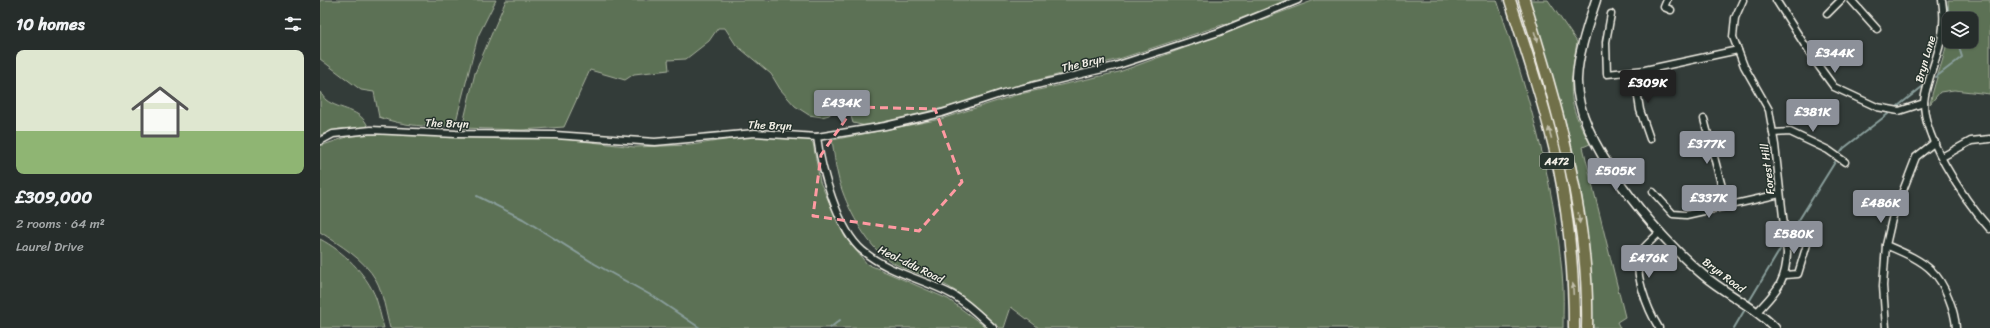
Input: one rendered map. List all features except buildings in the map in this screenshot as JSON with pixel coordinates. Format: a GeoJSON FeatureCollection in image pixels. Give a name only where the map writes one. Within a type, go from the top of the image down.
{"type":"FeatureCollection","features":[{"type":"Feature","properties":{"kind":"main road","name":"A472"},"geometry":{"type":"LineString","coordinates":[[1510,0],[1534,76],[1559,171],[1570,249],[1574,328]]}},
{"type":"Feature","properties":{"kind":"main road","name":"A472"},"geometry":{"type":"LineString","coordinates":[[1524,0],[1549,81],[1571,165],[1584,252],[1587,328]]}},
{"type":"Feature","properties":{"kind":"street","name":"The Bryn"},"geometry":{"type":"LineString","coordinates":[[320,141],[333,134],[371,130],[456,134],[555,135],[655,142],[755,133],[817,137],[885,126],[942,113],[1003,93],[1115,66],[1219,32],[1282,8],[1298,0]]}},
{"type":"Feature","properties":{"kind":"street","name":"Bryn Road"},"geometry":{"type":"LineString","coordinates":[[1596,0],[1578,69],[1578,94],[1582,112],[1592,137],[1602,156],[1660,232],[1703,274],[1722,289],[1757,312],[1775,328]]}},
{"type":"Feature","properties":{"kind":"street"},"geometry":{"type":"LineString","coordinates":[[1667,0],[1664,7],[1671,10]]}},
{"type":"Feature","properties":{"kind":"street","name":"Forest Hill"},"geometry":{"type":"LineString","coordinates":[[1743,0],[1735,18],[1733,36],[1744,66],[1769,110],[1787,254],[1786,271],[1779,287],[1757,312]]}},
{"type":"Feature","properties":{"kind":"street"},"geometry":{"type":"LineString","coordinates":[[1776,0],[1815,61],[1834,87],[1877,106],[1899,111],[1924,104]]}},
{"type":"Feature","properties":{"kind":"street"},"geometry":{"type":"LineString","coordinates":[[1827,14],[1841,0]]}},
{"type":"Feature","properties":{"kind":"street"},"geometry":{"type":"LineString","coordinates":[[1852,0],[1876,29]]}},
{"type":"Feature","properties":{"kind":"street","name":"Bryn Lane"},"geometry":{"type":"LineString","coordinates":[[1942,0],[1943,17],[1941,44],[1927,88],[1924,104],[1927,123],[1942,157],[1965,198],[1990,229]]}},
{"type":"Feature","properties":{"kind":"street"},"geometry":{"type":"LineString","coordinates":[[1611,14],[1606,42],[1607,74],[1634,72],[1738,50]]}},
{"type":"Feature","properties":{"kind":"street"},"geometry":{"type":"LineString","coordinates":[[1634,72],[1640,110],[1650,139]]}},
{"type":"Feature","properties":{"kind":"street"},"geometry":{"type":"LineString","coordinates":[[1704,119],[1727,206]]}},
{"type":"Feature","properties":{"kind":"street"},"geometry":{"type":"LineString","coordinates":[[1772,134],[1790,132],[1828,150],[1845,162]]}},
{"type":"Feature","properties":{"kind":"street","name":"Heol-ddu Road"},"geometry":{"type":"LineString","coordinates":[[817,137],[827,185],[852,240],[863,251],[882,263],[911,278],[954,296],[993,328]]}},
{"type":"Feature","properties":{"kind":"street"},"geometry":{"type":"LineString","coordinates":[[1942,157],[1971,141],[1990,139]]}},
{"type":"Feature","properties":{"kind":"street"},"geometry":{"type":"LineString","coordinates":[[1886,328],[1883,286],[1886,245],[1892,220],[1916,157],[1920,152],[1935,142]]}},
{"type":"Feature","properties":{"kind":"street"},"geometry":{"type":"LineString","coordinates":[[1653,192],[1674,214],[1686,215],[1780,194]]}},
{"type":"Feature","properties":{"kind":"street"},"geometry":{"type":"LineString","coordinates":[[1659,328],[1644,296],[1639,270],[1639,258],[1642,250],[1660,232]]}},
{"type":"Feature","properties":{"kind":"street"},"geometry":{"type":"LineString","coordinates":[[1784,275],[1798,274],[1808,241]]}},
{"type":"Feature","properties":{"kind":"street"},"geometry":{"type":"LineString","coordinates":[[1886,245],[1907,254],[1933,272],[1949,298],[1956,328]]}},
{"type":"Feature","properties":{"kind":"highlighted area"},"geometry":{"type":"Polygon","coordinates":[[[854,107],[935,109],[962,182],[919,231],[813,216],[821,155],[854,107]]]}},
{"type":"Feature","properties":{"kind":"green space"},"geometry":{"type":"Polygon","coordinates":[[[320,0],[496,0],[478,36],[455,125],[417,126],[379,117],[374,92],[361,90],[320,59],[320,0]]]}},
{"type":"Feature","properties":{"kind":"green space"},"geometry":{"type":"Polygon","coordinates":[[[506,0],[1287,0],[1234,21],[1119,59],[1026,83],[956,105],[866,126],[853,123],[847,108],[837,108],[829,115],[822,117],[809,115],[795,106],[780,89],[771,74],[736,45],[725,28],[718,28],[709,41],[686,59],[668,60],[669,70],[634,74],[625,80],[590,70],[564,127],[522,130],[462,128],[475,73],[506,0]]]}},
{"type":"Feature","properties":{"kind":"green space"},"geometry":{"type":"Polygon","coordinates":[[[1315,0],[1497,0],[1529,101],[1546,169],[1553,204],[1562,273],[1563,328],[1039,328],[1011,307],[1004,328],[1000,328],[956,291],[939,282],[895,264],[882,255],[861,229],[844,196],[837,172],[832,140],[941,119],[1016,95],[1119,72],[1315,0]]]}},
{"type":"Feature","properties":{"kind":"green space"},"geometry":{"type":"Polygon","coordinates":[[[1529,0],[1548,0],[1577,42],[1571,88],[1573,106],[1590,144],[1583,147],[1625,317],[1617,322],[1620,328],[1592,328],[1586,229],[1581,190],[1561,105],[1529,0]]]}},
{"type":"Feature","properties":{"kind":"green space"},"geometry":{"type":"Polygon","coordinates":[[[1948,0],[1990,0],[1990,94],[1954,90],[1940,92],[1930,104],[1946,48],[1978,48],[1978,12],[1949,12],[1948,0]]]}},
{"type":"Feature","properties":{"kind":"green space"},"geometry":{"type":"Polygon","coordinates":[[[320,92],[326,100],[331,103],[356,113],[365,121],[368,127],[339,129],[320,135],[320,92]]]}},
{"type":"Feature","properties":{"kind":"green space"},"geometry":{"type":"Polygon","coordinates":[[[396,134],[509,139],[555,138],[635,147],[691,145],[752,136],[809,139],[813,143],[820,182],[845,237],[867,264],[948,299],[987,328],[390,328],[381,291],[371,272],[351,253],[320,232],[320,146],[353,135],[396,134]]]}},
{"type":"Feature","properties":{"kind":"green space"},"geometry":{"type":"Polygon","coordinates":[[[320,239],[345,256],[366,280],[376,298],[384,328],[320,328],[320,239]]]}},
{"type":"Feature","properties":{"kind":"waterway"},"geometry":{"type":"LineString","coordinates":[[1945,0],[1949,12]]}},
{"type":"Feature","properties":{"kind":"waterway"},"geometry":{"type":"LineString","coordinates":[[1936,77],[1962,57],[1959,48]]}},
{"type":"Feature","properties":{"kind":"waterway"},"geometry":{"type":"LineString","coordinates":[[1898,106],[1922,87]]}},
{"type":"Feature","properties":{"kind":"waterway"},"geometry":{"type":"LineString","coordinates":[[1841,152],[1844,148],[1888,114]]}},
{"type":"Feature","properties":{"kind":"waterway"},"geometry":{"type":"LineString","coordinates":[[1787,239],[1835,162]]}},
{"type":"Feature","properties":{"kind":"waterway"},"geometry":{"type":"LineString","coordinates":[[477,196],[523,219],[595,264],[654,297],[700,328]]}},
{"type":"Feature","properties":{"kind":"waterway"},"geometry":{"type":"LineString","coordinates":[[1750,300],[1781,248]]}},
{"type":"Feature","properties":{"kind":"waterway"},"geometry":{"type":"LineString","coordinates":[[1734,328],[1744,311]]}},
{"type":"Feature","properties":{"kind":"waterway"},"geometry":{"type":"LineString","coordinates":[[830,328],[840,320]]}}]}
